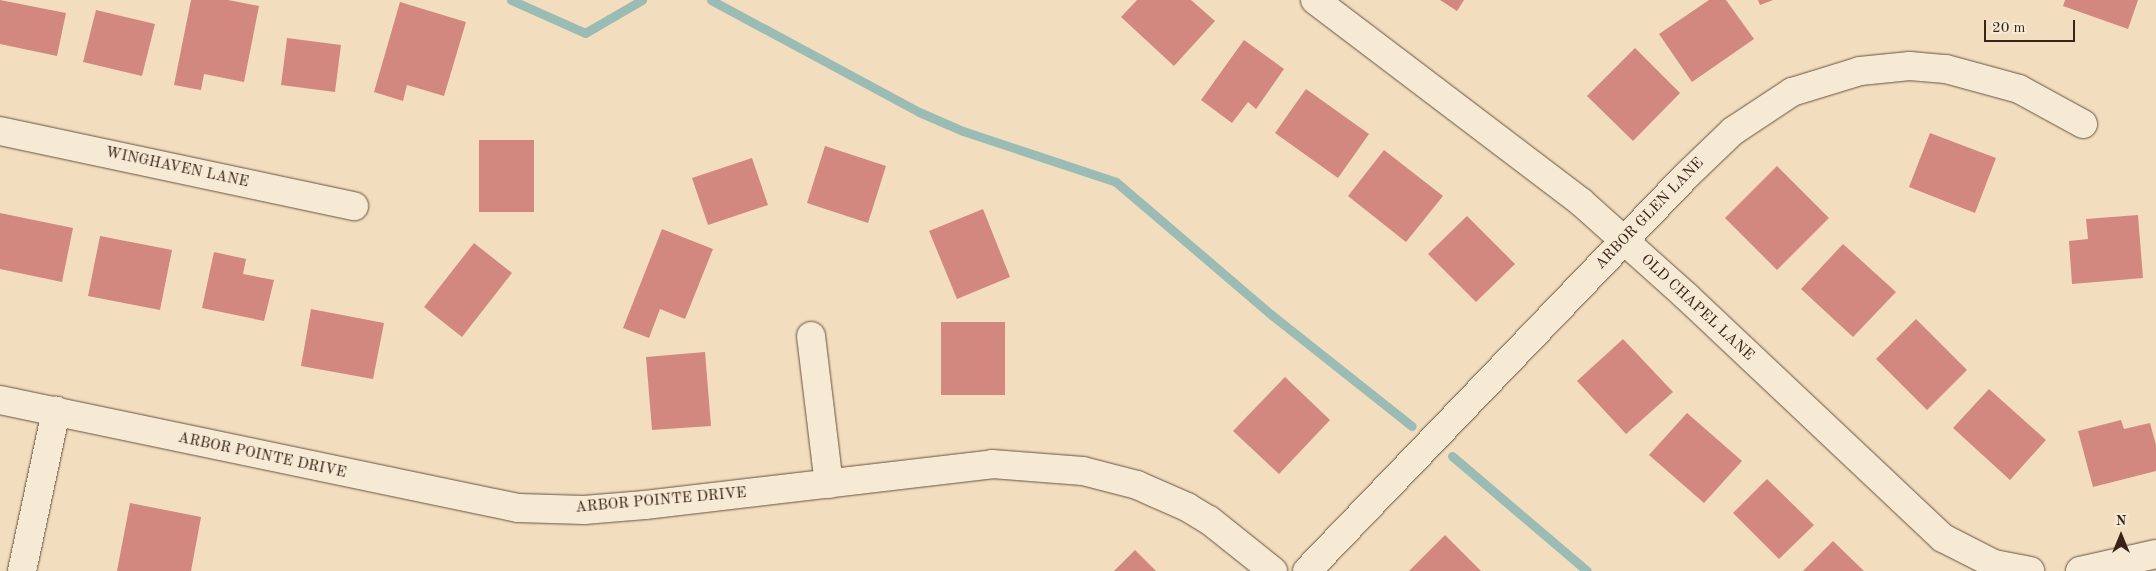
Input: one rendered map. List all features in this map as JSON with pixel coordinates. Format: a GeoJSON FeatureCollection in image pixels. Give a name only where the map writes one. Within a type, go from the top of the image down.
{"type":"FeatureCollection","features":[{"type":"Feature","properties":{"kind":"street","name":"OLD CHAPEL LANE"},"geometry":{"type":"LineString","coordinates":[[1315,0],[1581,202],[1943,538],[1994,564],[2030,571]]}},
{"type":"Feature","properties":{"kind":"street","name":"ARBOR GLEN LANE"},"geometry":{"type":"LineString","coordinates":[[1307,571],[1686,176],[1752,116],[1800,89],[1860,71],[1910,66],[1971,74],[2019,89],[2083,124]]}},
{"type":"Feature","properties":{"kind":"street","name":"WINGHAVEN LANE"},"geometry":{"type":"LineString","coordinates":[[0,131],[354,206]]}},
{"type":"Feature","properties":{"kind":"street"},"geometry":{"type":"LineString","coordinates":[[811,336],[829,484]]}},
{"type":"Feature","properties":{"kind":"street","name":"ARBOR POINTE DRIVE"},"geometry":{"type":"LineString","coordinates":[[0,400],[518,508],[584,510],[829,484],[992,464],[1083,471],[1137,485],[1187,507],[1209,520],[1273,571]]}},
{"type":"Feature","properties":{"kind":"street"},"geometry":{"type":"LineString","coordinates":[[22,571],[56,412]]}},
{"type":"Feature","properties":{"kind":"street"},"geometry":{"type":"LineString","coordinates":[[2080,571],[2155,557]]}},
{"type":"Feature","properties":{"kind":"building"},"geometry":{"type":"Polygon","coordinates":[[[0,0],[66,13],[57,56],[0,44],[0,0]]]}},
{"type":"Feature","properties":{"kind":"building"},"geometry":{"type":"Polygon","coordinates":[[[191,0],[228,0],[259,6],[244,82],[204,74],[201,90],[174,85],[191,0]]]}},
{"type":"Feature","properties":{"kind":"building"},"geometry":{"type":"Polygon","coordinates":[[[1137,0],[1191,0],[1215,21],[1174,66],[1121,17],[1137,0]]]}},
{"type":"Feature","properties":{"kind":"building"},"geometry":{"type":"Polygon","coordinates":[[[1440,0],[1464,0],[1457,11],[1440,0]]]}},
{"type":"Feature","properties":{"kind":"building"},"geometry":{"type":"Polygon","coordinates":[[[1709,0],[1726,0],[1754,39],[1692,82],[1659,34],[1709,0]]]}},
{"type":"Feature","properties":{"kind":"building"},"geometry":{"type":"Polygon","coordinates":[[[1758,0],[1773,0],[1760,5],[1758,0]]]}},
{"type":"Feature","properties":{"kind":"building"},"geometry":{"type":"Polygon","coordinates":[[[2065,0],[2138,0],[2128,29],[2063,6],[2065,0]]]}},
{"type":"Feature","properties":{"kind":"building"},"geometry":{"type":"Polygon","coordinates":[[[400,2],[466,22],[444,96],[407,85],[403,101],[374,92],[400,2]]]}},
{"type":"Feature","properties":{"kind":"building"},"geometry":{"type":"Polygon","coordinates":[[[96,10],[155,24],[142,76],[83,62],[96,10]]]}},
{"type":"Feature","properties":{"kind":"building"},"geometry":{"type":"Polygon","coordinates":[[[287,38],[341,45],[335,92],[281,85],[287,38]]]}},
{"type":"Feature","properties":{"kind":"building"},"geometry":{"type":"Polygon","coordinates":[[[1244,40],[1284,69],[1256,109],[1248,102],[1232,123],[1201,100],[1244,40]]]}},
{"type":"Feature","properties":{"kind":"building"},"geometry":{"type":"Polygon","coordinates":[[[1635,48],[1680,93],[1633,141],[1587,96],[1635,48]]]}},
{"type":"Feature","properties":{"kind":"building"},"geometry":{"type":"Polygon","coordinates":[[[1306,89],[1369,134],[1338,178],[1275,133],[1306,89]]]}},
{"type":"Feature","properties":{"kind":"building"},"geometry":{"type":"Polygon","coordinates":[[[1930,133],[1996,158],[1975,213],[1909,187],[1930,133]]]}},
{"type":"Feature","properties":{"kind":"building"},"geometry":{"type":"Polygon","coordinates":[[[479,140],[534,140],[534,212],[479,212],[479,140]]]}},
{"type":"Feature","properties":{"kind":"building"},"geometry":{"type":"Polygon","coordinates":[[[825,146],[886,166],[868,223],[807,203],[825,146]]]}},
{"type":"Feature","properties":{"kind":"building"},"geometry":{"type":"Polygon","coordinates":[[[1384,150],[1443,196],[1406,242],[1348,196],[1384,150]]]}},
{"type":"Feature","properties":{"kind":"building"},"geometry":{"type":"Polygon","coordinates":[[[752,158],[768,205],[708,225],[692,178],[752,158]]]}},
{"type":"Feature","properties":{"kind":"building"},"geometry":{"type":"Polygon","coordinates":[[[1777,166],[1829,218],[1777,270],[1725,218],[1777,166]]]}},
{"type":"Feature","properties":{"kind":"building"},"geometry":{"type":"Polygon","coordinates":[[[983,209],[1010,277],[957,299],[929,231],[983,209]]]}},
{"type":"Feature","properties":{"kind":"building"},"geometry":{"type":"Polygon","coordinates":[[[0,213],[73,228],[62,282],[0,269],[0,213]]]}},
{"type":"Feature","properties":{"kind":"building"},"geometry":{"type":"Polygon","coordinates":[[[2138,215],[2143,278],[2072,284],[2069,241],[2088,239],[2086,219],[2138,215]]]}},
{"type":"Feature","properties":{"kind":"building"},"geometry":{"type":"Polygon","coordinates":[[[1467,216],[1515,264],[1476,302],[1428,254],[1467,216]]]}},
{"type":"Feature","properties":{"kind":"building"},"geometry":{"type":"Polygon","coordinates":[[[662,229],[713,249],[685,319],[660,309],[649,338],[623,328],[662,229]]]}},
{"type":"Feature","properties":{"kind":"building"},"geometry":{"type":"Polygon","coordinates":[[[100,236],[172,250],[160,310],[88,296],[100,236]]]}},
{"type":"Feature","properties":{"kind":"building"},"geometry":{"type":"Polygon","coordinates":[[[474,243],[512,273],[462,337],[424,307],[474,243]]]}},
{"type":"Feature","properties":{"kind":"building"},"geometry":{"type":"Polygon","coordinates":[[[1843,244],[1896,292],[1853,337],[1801,289],[1843,244]]]}},
{"type":"Feature","properties":{"kind":"building"},"geometry":{"type":"Polygon","coordinates":[[[214,252],[246,259],[243,274],[274,280],[264,321],[202,308],[214,252]]]}},
{"type":"Feature","properties":{"kind":"building"},"geometry":{"type":"Polygon","coordinates":[[[311,309],[384,323],[373,379],[301,366],[311,309]]]}},
{"type":"Feature","properties":{"kind":"building"},"geometry":{"type":"Polygon","coordinates":[[[1916,319],[1967,370],[1927,410],[1876,359],[1916,319]]]}},
{"type":"Feature","properties":{"kind":"building"},"geometry":{"type":"Polygon","coordinates":[[[941,322],[1005,322],[1005,395],[941,395],[941,322]]]}},
{"type":"Feature","properties":{"kind":"building"},"geometry":{"type":"Polygon","coordinates":[[[1623,339],[1673,392],[1626,434],[1577,381],[1623,339]]]}},
{"type":"Feature","properties":{"kind":"building"},"geometry":{"type":"Polygon","coordinates":[[[705,352],[711,426],[652,430],[646,357],[705,352]]]}},
{"type":"Feature","properties":{"kind":"building"},"geometry":{"type":"Polygon","coordinates":[[[1285,377],[1330,420],[1279,474],[1233,431],[1285,377]]]}},
{"type":"Feature","properties":{"kind":"building"},"geometry":{"type":"Polygon","coordinates":[[[1989,389],[2046,440],[2010,480],[1953,428],[1989,389]]]}},
{"type":"Feature","properties":{"kind":"building"},"geometry":{"type":"Polygon","coordinates":[[[1687,413],[1742,461],[1704,503],[1649,455],[1687,413]]]}},
{"type":"Feature","properties":{"kind":"building"},"geometry":{"type":"Polygon","coordinates":[[[2121,420],[2124,429],[2150,423],[2156,445],[2156,471],[2093,487],[2078,431],[2121,420]]]}},
{"type":"Feature","properties":{"kind":"building"},"geometry":{"type":"Polygon","coordinates":[[[1767,479],[1814,525],[1779,559],[1733,513],[1767,479]]]}},
{"type":"Feature","properties":{"kind":"building"},"geometry":{"type":"Polygon","coordinates":[[[130,503],[201,517],[191,571],[117,571],[130,503]]]}},
{"type":"Feature","properties":{"kind":"building"},"geometry":{"type":"Polygon","coordinates":[[[1445,535],[1481,571],[1409,571],[1445,535]]]}},
{"type":"Feature","properties":{"kind":"building"},"geometry":{"type":"Polygon","coordinates":[[[1833,541],[1864,571],[1803,571],[1833,541]]]}},
{"type":"Feature","properties":{"kind":"building"},"geometry":{"type":"Polygon","coordinates":[[[1135,550],[1156,571],[1114,571],[1135,550]]]}},
{"type":"Feature","properties":{"kind":"waterway"},"geometry":{"type":"LineString","coordinates":[[511,0],[585,33],[642,0]]}},
{"type":"Feature","properties":{"kind":"waterway"},"geometry":{"type":"LineString","coordinates":[[711,0],[919,112],[963,131],[1116,182],[1273,316],[1412,426]]}},
{"type":"Feature","properties":{"kind":"waterway"},"geometry":{"type":"LineString","coordinates":[[1452,456],[1587,571]]}}]}
